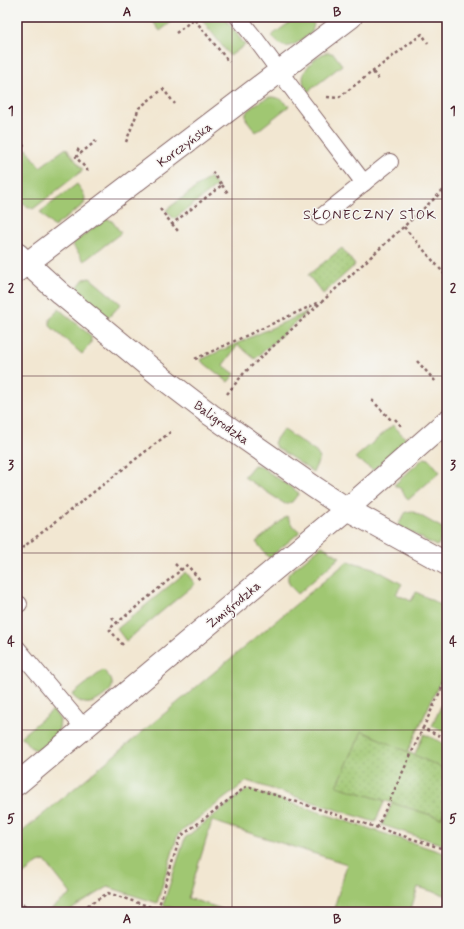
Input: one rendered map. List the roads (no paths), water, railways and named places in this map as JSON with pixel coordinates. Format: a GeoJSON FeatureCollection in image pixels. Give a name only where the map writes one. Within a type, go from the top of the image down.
{"type":"FeatureCollection","features":[{"type":"Feature","properties":{"kind":"street","name":"Korczyńska"},"geometry":{"type":"LineString","coordinates":[[20,263],[280,72],[352,17]]}},
{"type":"Feature","properties":{"kind":"street","name":"Baligrodzka"},"geometry":{"type":"LineString","coordinates":[[20,263],[60,293],[152,369],[211,415],[347,509],[447,564]]}},
{"type":"Feature","properties":{"kind":"street","name":"Żmigrodzka"},"geometry":{"type":"LineString","coordinates":[[17,784],[347,509],[447,421]]}},
{"type":"Feature","properties":{"kind":"lane"},"geometry":{"type":"LineString","coordinates":[[238,17],[364,183]]}},
{"type":"Feature","properties":{"kind":"lane"},"geometry":{"type":"LineString","coordinates":[[321,217],[390,162]]}},
{"type":"Feature","properties":{"kind":"lane"},"geometry":{"type":"LineString","coordinates":[[17,648],[84,728]]}},
{"type":"Feature","properties":{"kind":"district","name":"SŁONECZNY STOK"},"geometry":{"type":"Point","coordinates":[370,214]}}]}
